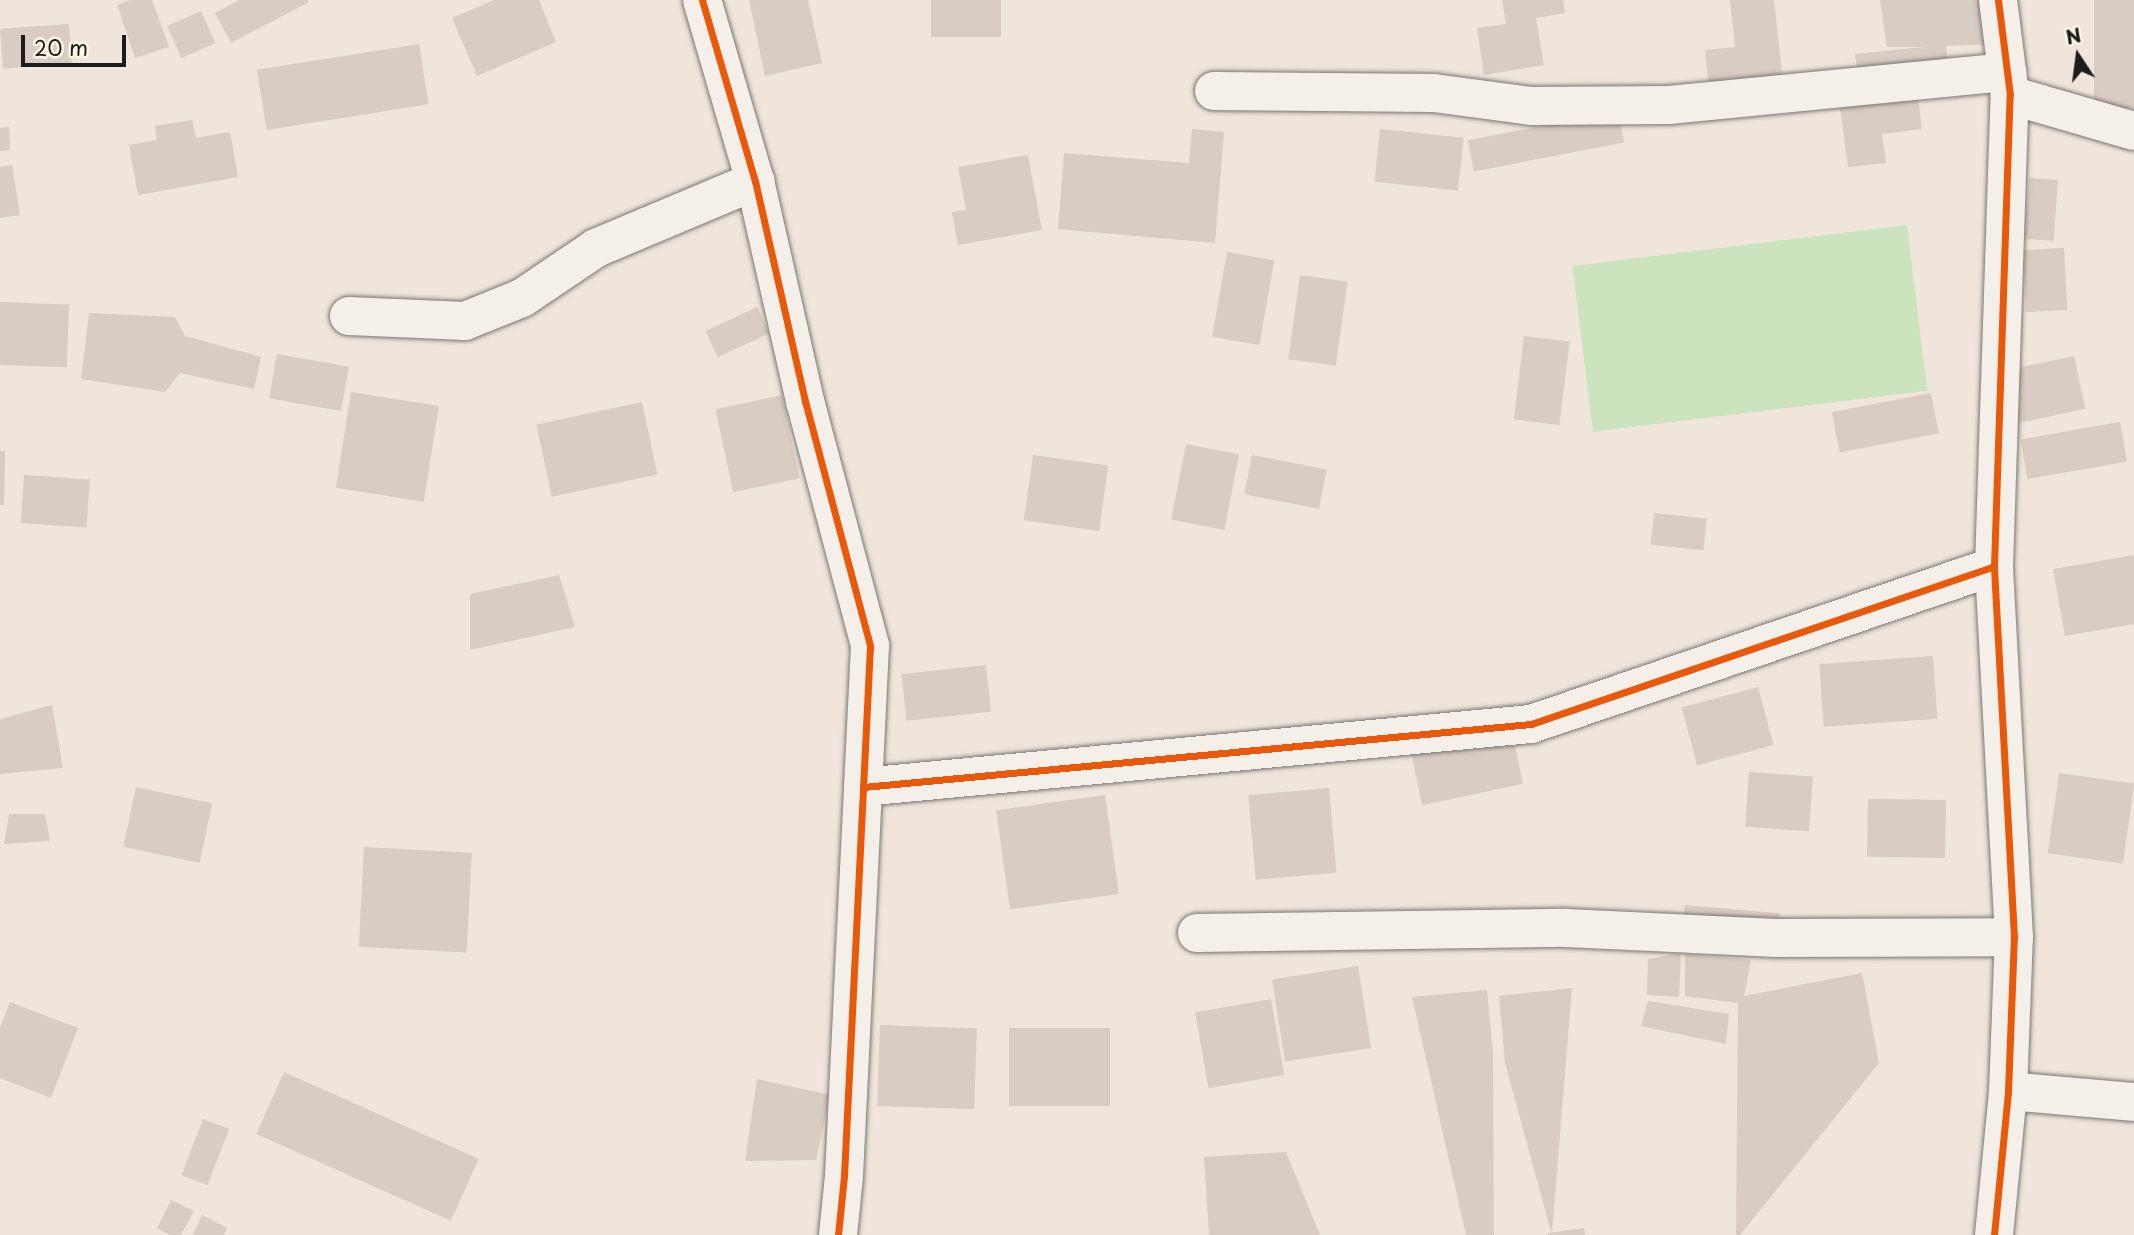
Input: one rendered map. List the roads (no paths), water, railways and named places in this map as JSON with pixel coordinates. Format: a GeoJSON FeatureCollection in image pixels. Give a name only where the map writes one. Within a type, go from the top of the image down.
{"type":"FeatureCollection","features":[{"type":"Feature","properties":{"kind":"street"},"geometry":{"type":"LineString","coordinates":[[702,0],[755,181],[805,401],[870,646],[844,1176],[838,1235]]}},
{"type":"Feature","properties":{"kind":"street"},"geometry":{"type":"LineString","coordinates":[[1994,1235],[2008,1091],[2014,937],[1994,566],[2008,83],[1998,0]]}},
{"type":"Feature","properties":{"kind":"street"},"geometry":{"type":"LineString","coordinates":[[1214,91],[1434,93],[1531,106],[1669,105],[2008,83],[2134,131]]}},
{"type":"Feature","properties":{"kind":"street"},"geometry":{"type":"LineString","coordinates":[[349,316],[465,321],[522,299],[596,248],[755,181]]}},
{"type":"Feature","properties":{"kind":"street"},"geometry":{"type":"LineString","coordinates":[[863,787],[1531,724],[1994,566]]}},
{"type":"Feature","properties":{"kind":"street"},"geometry":{"type":"LineString","coordinates":[[1197,933],[1566,928],[1777,938],[2014,937]]}},
{"type":"Feature","properties":{"kind":"street"},"geometry":{"type":"LineString","coordinates":[[2008,1091],[2134,1102]]}}]}
